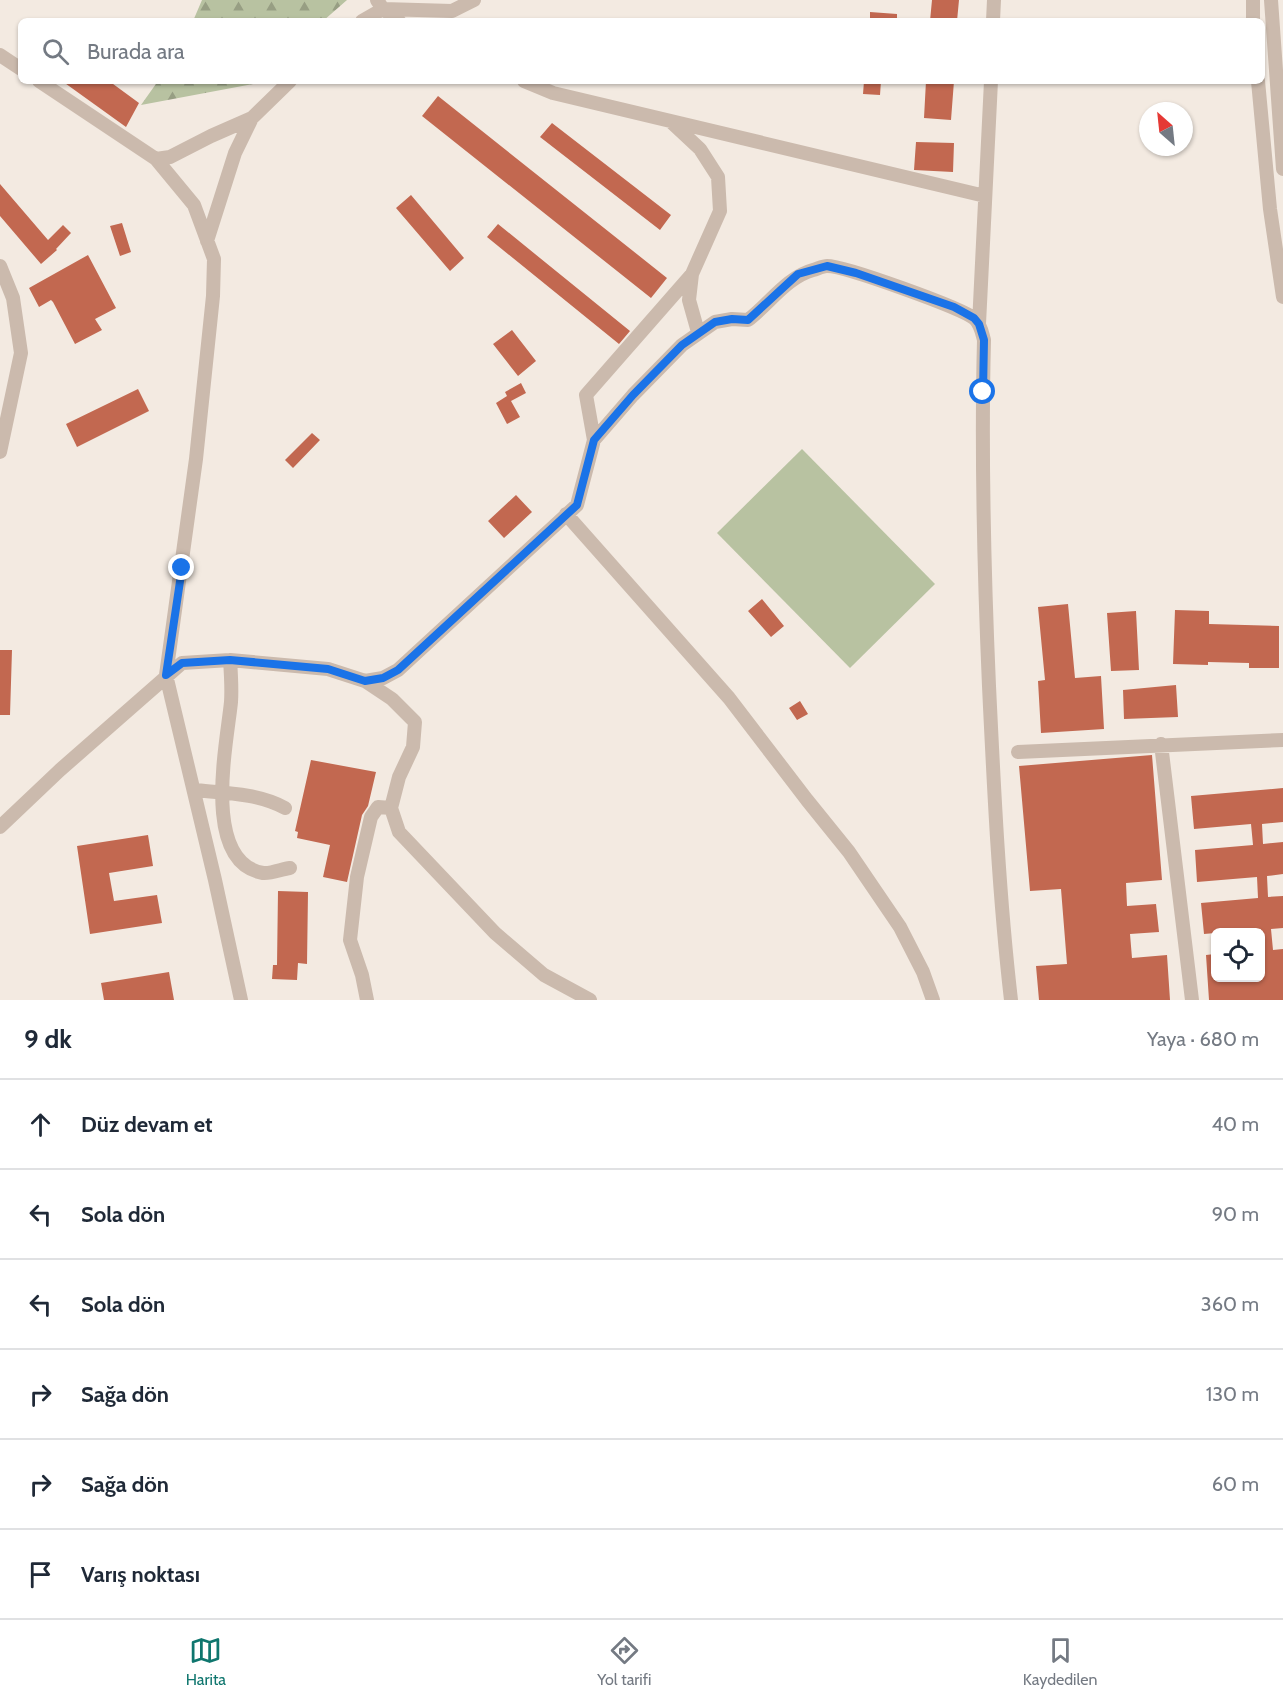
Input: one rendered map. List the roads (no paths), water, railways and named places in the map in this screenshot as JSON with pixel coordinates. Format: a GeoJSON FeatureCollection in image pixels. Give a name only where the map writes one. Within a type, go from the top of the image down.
{"type":"FeatureCollection","features":[{"type":"Feature","properties":{"kind":"street"},"geometry":{"type":"LineString","coordinates":[[365,18],[380,4],[452,11],[474,0]]}},
{"type":"Feature","properties":{"kind":"street"},"geometry":{"type":"LineString","coordinates":[[993,18],[994,0]]}},
{"type":"Feature","properties":{"kind":"street"},"geometry":{"type":"LineString","coordinates":[[1252,0],[1252,18]]}},
{"type":"Feature","properties":{"kind":"street"},"geometry":{"type":"LineString","coordinates":[[1271,0],[1283,170]]}},
{"type":"Feature","properties":{"kind":"street"},"geometry":{"type":"LineString","coordinates":[[380,4],[396,18]]}},
{"type":"Feature","properties":{"kind":"street"},"geometry":{"type":"LineString","coordinates":[[0,55],[18,67]]}},
{"type":"Feature","properties":{"kind":"street"},"geometry":{"type":"LineString","coordinates":[[44,84],[156,159],[194,205],[214,259],[211,319],[196,459],[166,675],[241,1000]]}},
{"type":"Feature","properties":{"kind":"street"},"geometry":{"type":"LineString","coordinates":[[207,241],[235,153],[252,118],[287,84]]}},
{"type":"Feature","properties":{"kind":"street"},"geometry":{"type":"LineString","coordinates":[[531,84],[553,93],[985,196]]}},
{"type":"Feature","properties":{"kind":"street"},"geometry":{"type":"LineString","coordinates":[[991,84],[979,324],[984,340],[982,520],[995,836],[1011,1000]]}},
{"type":"Feature","properties":{"kind":"street"},"geometry":{"type":"LineString","coordinates":[[1258,84],[1269,209],[1283,297]]}},
{"type":"Feature","properties":{"kind":"street"},"geometry":{"type":"LineString","coordinates":[[156,159],[170,157],[252,118]]}},
{"type":"Feature","properties":{"kind":"street"},"geometry":{"type":"LineString","coordinates":[[365,681],[383,678],[398,670],[577,505],[594,440],[586,395],[692,274],[720,211],[718,177],[700,149],[668,119]]}},
{"type":"Feature","properties":{"kind":"street"},"geometry":{"type":"LineString","coordinates":[[0,266],[13,298],[21,353],[0,452]]}},
{"type":"Feature","properties":{"kind":"street"},"geometry":{"type":"LineString","coordinates":[[594,440],[633,395],[682,345],[715,322],[732,319],[748,320],[798,274],[827,266],[856,273],[954,307],[974,318],[979,324]]}},
{"type":"Feature","properties":{"kind":"street"},"geometry":{"type":"LineString","coordinates":[[692,274],[689,300],[698,332]]}},
{"type":"Feature","properties":{"kind":"street"},"geometry":{"type":"LineString","coordinates":[[566,514],[729,698],[849,852],[900,927],[923,972],[933,1000]]}},
{"type":"Feature","properties":{"kind":"street"},"geometry":{"type":"LineString","coordinates":[[230,660],[231,699],[222,792],[226,832],[239,860],[264,873],[290,868]]}},
{"type":"Feature","properties":{"kind":"street"},"geometry":{"type":"LineString","coordinates":[[0,827],[60,770],[182,663],[230,660],[328,669],[365,681],[392,699],[415,722],[413,747],[399,777],[391,808],[399,832],[495,933],[544,975],[590,1000]]}},
{"type":"Feature","properties":{"kind":"street"},"geometry":{"type":"LineString","coordinates":[[1018,752],[1283,740]]}},
{"type":"Feature","properties":{"kind":"street"},"geometry":{"type":"LineString","coordinates":[[1161,744],[1192,1000]]}},
{"type":"Feature","properties":{"kind":"street"},"geometry":{"type":"LineString","coordinates":[[194,790],[222,792],[271,801],[285,808]]}},
{"type":"Feature","properties":{"kind":"street"},"geometry":{"type":"LineString","coordinates":[[367,1000],[350,940],[357,877],[371,817],[378,807],[391,808]]}}]}
